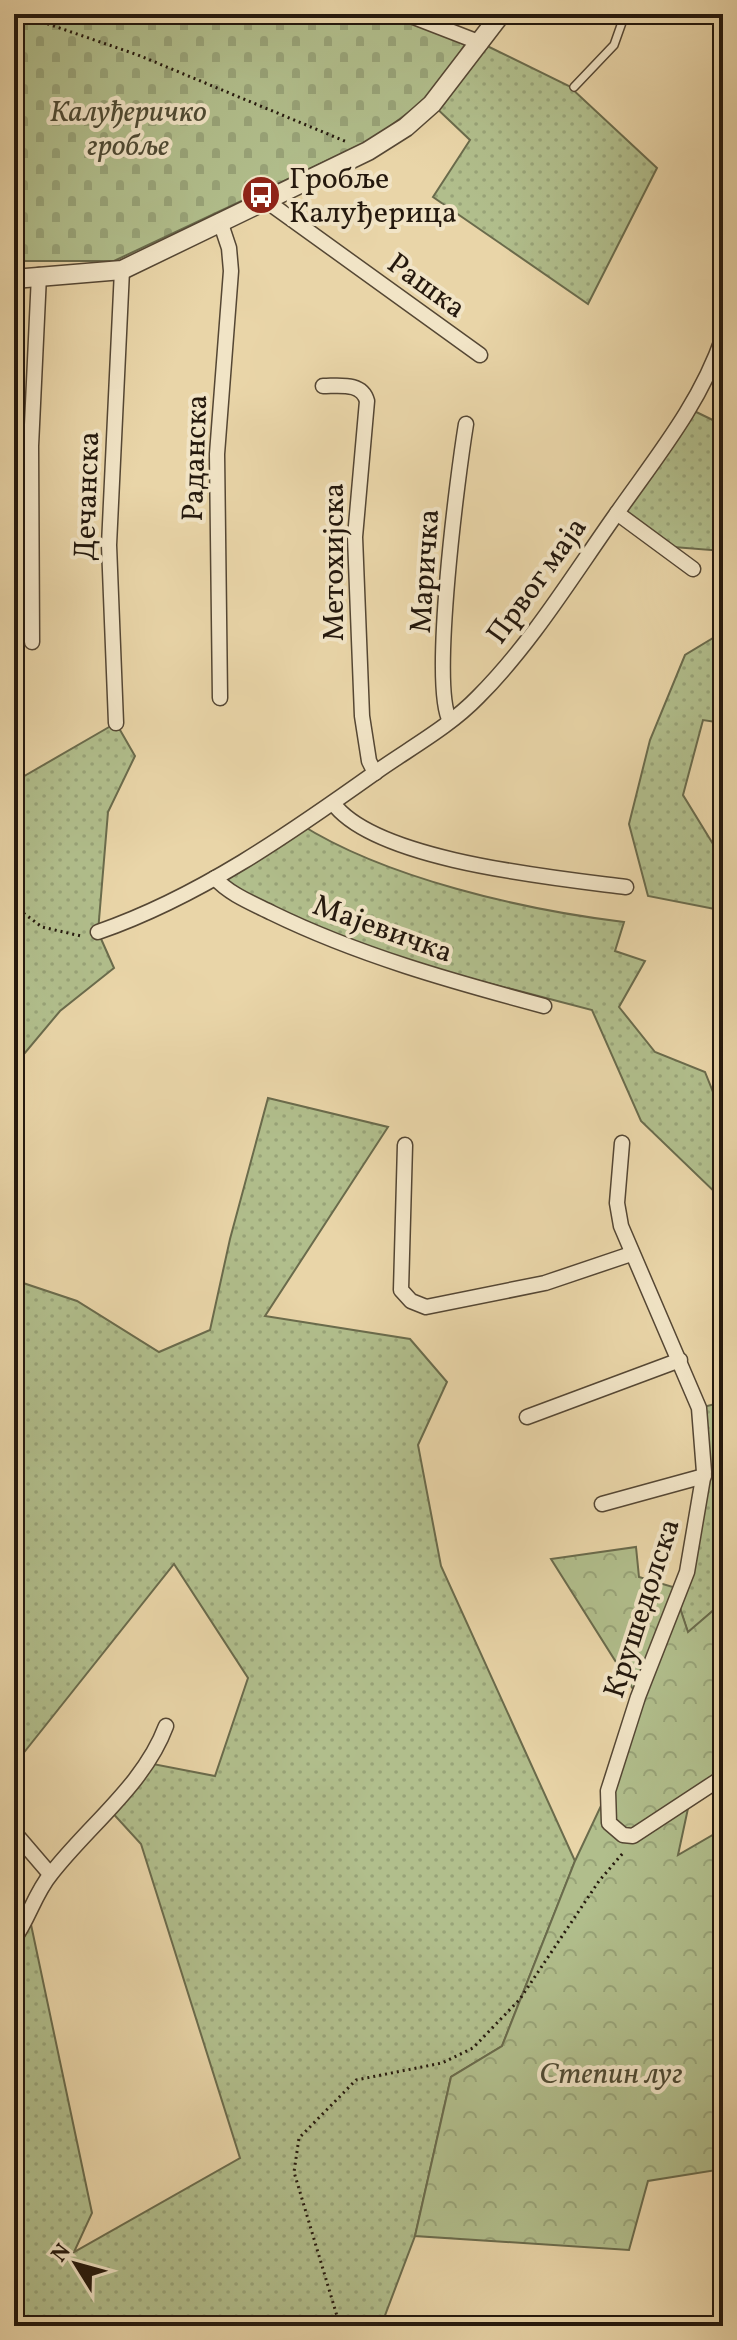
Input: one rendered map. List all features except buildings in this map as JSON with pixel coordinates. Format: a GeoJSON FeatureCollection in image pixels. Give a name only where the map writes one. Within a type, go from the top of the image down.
{"type":"FeatureCollection","features":[{"type":"Feature","properties":{"kind":"street"},"geometry":{"type":"LineString","coordinates":[[406,14],[481,43]]}},
{"type":"Feature","properties":{"kind":"street"},"geometry":{"type":"LineString","coordinates":[[14,279],[122,270],[368,151],[422,114],[452,83],[501,14]]}},
{"type":"Feature","properties":{"kind":"street","name":"Рашка"},"geometry":{"type":"LineString","coordinates":[[265,200],[480,355]]}},
{"type":"Feature","properties":{"kind":"street","name":"Раданска"},"geometry":{"type":"LineString","coordinates":[[220,221],[229,248],[231,271],[217,454],[220,698]]}},
{"type":"Feature","properties":{"kind":"street","name":"Дечанска"},"geometry":{"type":"LineString","coordinates":[[116,723],[109,545],[122,270]]}},
{"type":"Feature","properties":{"kind":"street"},"geometry":{"type":"LineString","coordinates":[[32,642],[31,446],[39,275]]}},
{"type":"Feature","properties":{"kind":"street","name":"Првог маја"},"geometry":{"type":"LineString","coordinates":[[91,934],[168,906],[333,803],[450,721],[494,679],[561,594],[700,393],[723,337]]}},
{"type":"Feature","properties":{"kind":"street","name":"Метохијска"},"geometry":{"type":"LineString","coordinates":[[323,386],[358,387],[367,401],[355,537],[362,716],[365,746],[375,773]]}},
{"type":"Feature","properties":{"kind":"street","name":"Маричка"},"geometry":{"type":"LineString","coordinates":[[450,721],[442,698],[443,660],[456,500],[466,424]]}},
{"type":"Feature","properties":{"kind":"street"},"geometry":{"type":"LineString","coordinates":[[617,513],[693,569]]}},
{"type":"Feature","properties":{"kind":"street"},"geometry":{"type":"LineString","coordinates":[[333,803],[342,816],[358,826],[430,852],[526,874],[626,887]]}},
{"type":"Feature","properties":{"kind":"street","name":"Мајевичка"},"geometry":{"type":"LineString","coordinates":[[215,878],[229,890],[261,908],[346,946],[451,981],[544,1006]]}},
{"type":"Feature","properties":{"kind":"street","name":"Крушедолска"},"geometry":{"type":"LineString","coordinates":[[622,1143],[617,1203],[631,1254],[680,1360],[702,1421],[704,1476],[687,1572],[638,1697],[608,1791],[610,1826],[623,1835],[633,1836]]}},
{"type":"Feature","properties":{"kind":"street"},"geometry":{"type":"LineString","coordinates":[[405,1145],[401,1290],[411,1301],[426,1307],[545,1283],[631,1254]]}},
{"type":"Feature","properties":{"kind":"street"},"geometry":{"type":"LineString","coordinates":[[527,1417],[680,1360]]}},
{"type":"Feature","properties":{"kind":"street"},"geometry":{"type":"LineString","coordinates":[[602,1504],[704,1476]]}},
{"type":"Feature","properties":{"kind":"street"},"geometry":{"type":"LineString","coordinates":[[14,1939],[50,1874],[158,1750],[166,1726]]}},
{"type":"Feature","properties":{"kind":"street"},"geometry":{"type":"LineString","coordinates":[[633,1836],[723,1777]]}},
{"type":"Feature","properties":{"kind":"street"},"geometry":{"type":"LineString","coordinates":[[14,1832],[50,1874]]}},
{"type":"Feature","properties":{"kind":"lane"},"geometry":{"type":"LineString","coordinates":[[574,87],[614,45],[625,14]]}},
{"type":"Feature","properties":{"kind":"path"},"geometry":{"type":"LineString","coordinates":[[19,14],[138,55],[368,151]]}},
{"type":"Feature","properties":{"kind":"path"},"geometry":{"type":"LineString","coordinates":[[14,906],[42,927],[91,934]]}},
{"type":"Feature","properties":{"kind":"path"},"geometry":{"type":"LineString","coordinates":[[340,2326],[294,2172],[299,2138],[356,2080],[442,2063],[473,2048],[520,1999],[633,1836]]}},
{"type":"Feature","properties":{"kind":"green space","name":"Калуђеричко гробље"},"geometry":{"type":"Polygon","coordinates":[[[14,14],[385,14],[466,43],[433,94],[373,139],[114,261],[25,261],[14,251],[14,14]]]}},
{"type":"Feature","properties":{"kind":"green space"},"geometry":{"type":"Polygon","coordinates":[[[481,43],[569,86],[657,168],[588,304],[433,197],[470,140],[432,104],[481,43]]]}},
{"type":"Feature","properties":{"kind":"green space"},"geometry":{"type":"Polygon","coordinates":[[[690,409],[723,425],[723,551],[661,546],[617,513],[690,409]]]}},
{"type":"Feature","properties":{"kind":"green space"},"geometry":{"type":"Polygon","coordinates":[[[723,632],[723,723],[703,720],[683,795],[721,857],[720,910],[648,896],[629,824],[650,740],[685,655],[723,632]]]}},
{"type":"Feature","properties":{"kind":"green space"},"geometry":{"type":"Polygon","coordinates":[[[116,723],[135,756],[108,812],[98,932],[114,968],[60,1011],[14,1066],[14,782],[116,723]]]}},
{"type":"Feature","properties":{"kind":"green space"},"geometry":{"type":"Polygon","coordinates":[[[300,824],[372,860],[456,889],[543,909],[624,922],[615,951],[645,961],[619,1007],[655,1052],[705,1072],[723,1117],[723,1200],[641,1121],[592,1010],[346,946],[215,878],[300,824]]]}},
{"type":"Feature","properties":{"kind":"green space"},"geometry":{"type":"Polygon","coordinates":[[[268,1098],[388,1127],[265,1316],[410,1339],[447,1382],[418,1445],[441,1566],[575,1861],[502,2046],[451,2077],[415,2236],[381,2326],[14,2326],[14,1916],[29,1915],[92,2213],[74,2252],[240,2158],[141,1844],[108,1808],[148,1763],[215,1776],[248,1678],[174,1564],[14,1765],[14,1280],[77,1301],[159,1352],[210,1330],[230,1239],[268,1098]]]}},
{"type":"Feature","properties":{"kind":"green space"},"geometry":{"type":"Polygon","coordinates":[[[723,1402],[723,1602],[688,1633],[677,1599],[699,1516],[699,1408],[723,1402]]]}},
{"type":"Feature","properties":{"kind":"green space","name":"Степин луг"},"geometry":{"type":"Polygon","coordinates":[[[636,1547],[639,1577],[673,1587],[688,1632],[723,1602],[723,1777],[690,1799],[678,1855],[723,1829],[723,2169],[648,2181],[629,2250],[415,2236],[451,2077],[502,2046],[575,1861],[608,1791],[638,1697],[551,1559],[636,1547]]]}},
{"type":"Feature","properties":{"kind":"place","name":"Гробље Калуђерица"},"geometry":{"type":"Point","coordinates":[261,195]}}]}
